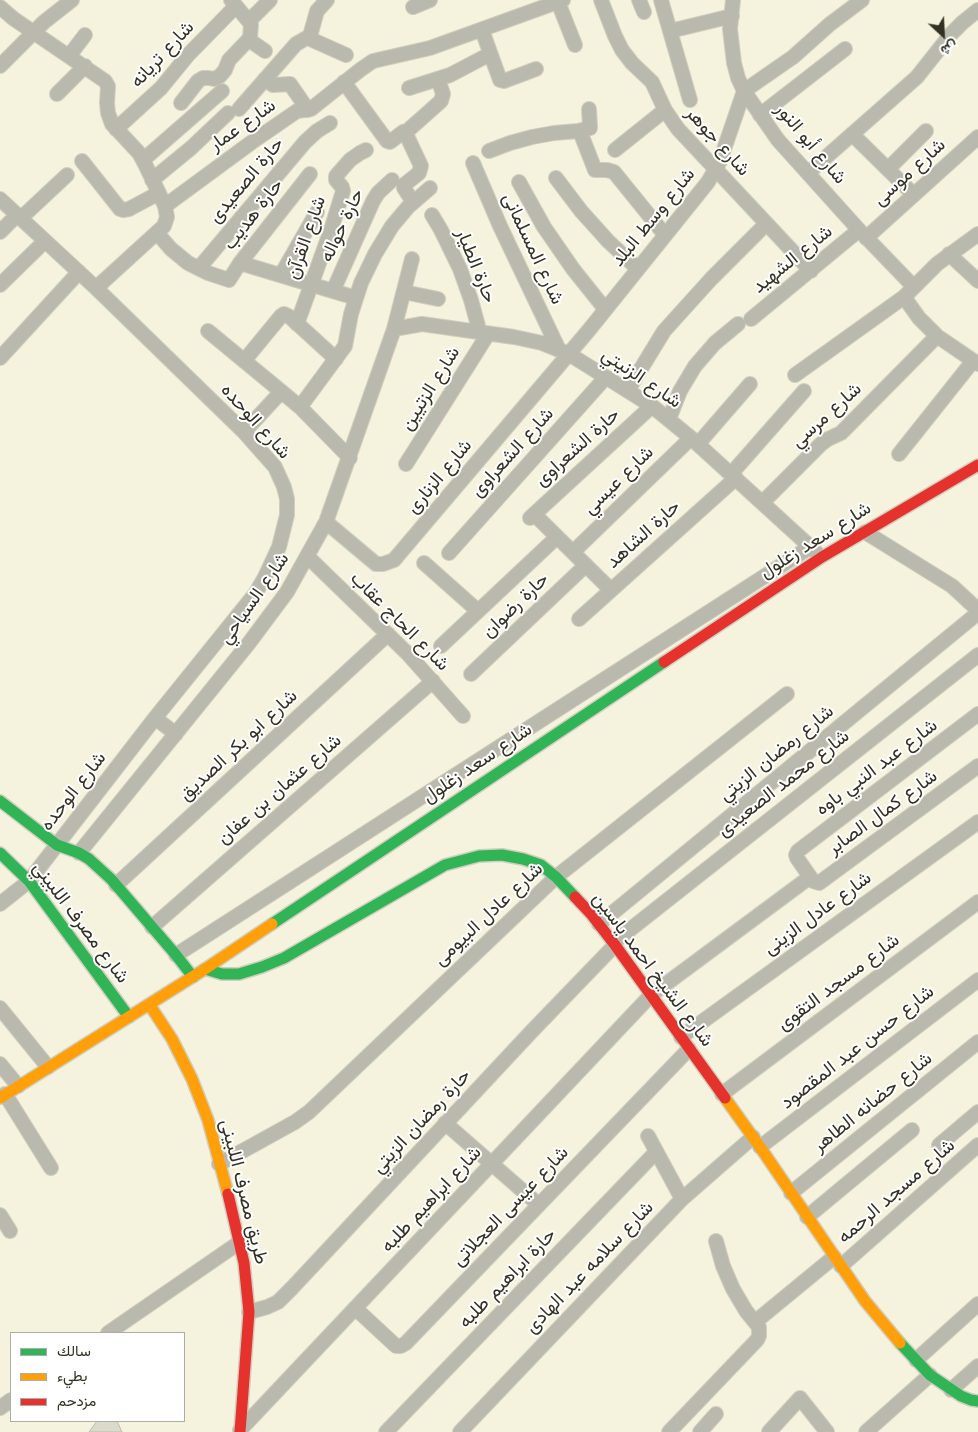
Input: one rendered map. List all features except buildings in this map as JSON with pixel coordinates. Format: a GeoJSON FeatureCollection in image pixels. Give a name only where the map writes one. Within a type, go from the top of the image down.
{"type":"FeatureCollection","features":[{"type":"Feature","properties":{"kind":"street"},"geometry":{"type":"LineString","coordinates":[[0,66],[33,32],[72,0]]}},
{"type":"Feature","properties":{"kind":"street"},"geometry":{"type":"LineString","coordinates":[[249,21],[270,0]]}},
{"type":"Feature","properties":{"kind":"street"},"geometry":{"type":"LineString","coordinates":[[308,38],[317,11],[327,0]]}},
{"type":"Feature","properties":{"kind":"street"},"geometry":{"type":"LineString","coordinates":[[413,7],[430,0]]}},
{"type":"Feature","properties":{"kind":"street","name":"شارع جوهر"},"geometry":{"type":"LineString","coordinates":[[601,0],[622,50],[632,63],[652,82],[665,110],[678,129],[811,271]]}},
{"type":"Feature","properties":{"kind":"street"},"geometry":{"type":"LineString","coordinates":[[661,0],[690,100]]}},
{"type":"Feature","properties":{"kind":"street"},"geometry":{"type":"LineString","coordinates":[[744,92],[793,58],[830,24],[862,0]]}},
{"type":"Feature","properties":{"kind":"street"},"geometry":{"type":"LineString","coordinates":[[560,1],[574,45]]}},
{"type":"Feature","properties":{"kind":"street","name":"شارع عمار"},"geometry":{"type":"LineString","coordinates":[[165,206],[297,111],[308,110],[373,61],[430,48],[560,1]]}},
{"type":"Feature","properties":{"kind":"street"},"geometry":{"type":"LineString","coordinates":[[182,103],[198,81],[203,78],[214,79],[220,76],[229,60],[250,38],[252,28],[249,21],[234,3]]}},
{"type":"Feature","properties":{"kind":"street","name":"شارع تريانه"},"geometry":{"type":"LineString","coordinates":[[116,129],[161,88],[234,3]]}},
{"type":"Feature","properties":{"kind":"street"},"geometry":{"type":"LineString","coordinates":[[670,31],[735,5]]}},
{"type":"Feature","properties":{"kind":"street","name":"شارع أبو النور"},"geometry":{"type":"LineString","coordinates":[[735,5],[730,29],[734,63],[744,92],[778,140],[914,287]]}},
{"type":"Feature","properties":{"kind":"street"},"geometry":{"type":"LineString","coordinates":[[0,7],[14,19],[106,81],[108,86],[108,114],[112,124],[139,153],[165,206],[167,216],[164,226],[96,288]]}},
{"type":"Feature","properties":{"kind":"street"},"geometry":{"type":"LineString","coordinates":[[808,173],[917,78],[952,34],[978,10]]}},
{"type":"Feature","properties":{"kind":"street"},"geometry":{"type":"LineString","coordinates":[[482,30],[498,78],[502,81],[536,69]]}},
{"type":"Feature","properties":{"kind":"street"},"geometry":{"type":"LineString","coordinates":[[69,56],[85,35]]}},
{"type":"Feature","properties":{"kind":"street"},"geometry":{"type":"LineString","coordinates":[[250,38],[252,42],[265,51]]}},
{"type":"Feature","properties":{"kind":"street"},"geometry":{"type":"LineString","coordinates":[[152,180],[234,111],[300,41],[308,38],[328,40],[346,55]]}},
{"type":"Feature","properties":{"kind":"street"},"geometry":{"type":"LineString","coordinates":[[760,115],[845,49]]}},
{"type":"Feature","properties":{"kind":"street"},"geometry":{"type":"LineString","coordinates":[[409,88],[450,75],[490,54]]}},
{"type":"Feature","properties":{"kind":"street"},"geometry":{"type":"LineString","coordinates":[[57,94],[85,66]]}},
{"type":"Feature","properties":{"kind":"street"},"geometry":{"type":"LineString","coordinates":[[265,79],[273,85],[290,84],[308,110]]}},
{"type":"Feature","properties":{"kind":"street"},"geometry":{"type":"LineString","coordinates":[[344,82],[387,141],[390,142],[402,133],[405,133],[441,101],[443,94],[438,79]]}},
{"type":"Feature","properties":{"kind":"street"},"geometry":{"type":"LineString","coordinates":[[143,160],[222,91]]}},
{"type":"Feature","properties":{"kind":"street","name":"شارع وسط البلد"},"geometry":{"type":"LineString","coordinates":[[564,352],[606,310],[716,170],[744,92]]}},
{"type":"Feature","properties":{"kind":"street"},"geometry":{"type":"LineString","coordinates":[[489,151],[532,137],[590,128],[590,109]]}},
{"type":"Feature","properties":{"kind":"street"},"geometry":{"type":"LineString","coordinates":[[615,150],[665,110]]}},
{"type":"Feature","properties":{"kind":"street","name":"حارة الصعيدى"},"geometry":{"type":"LineString","coordinates":[[198,268],[305,142],[330,123]]}},
{"type":"Feature","properties":{"kind":"street"},"geometry":{"type":"LineString","coordinates":[[578,131],[581,134],[595,170],[614,172],[665,234]]}},
{"type":"Feature","properties":{"kind":"street"},"geometry":{"type":"LineString","coordinates":[[888,169],[926,131]]}},
{"type":"Feature","properties":{"kind":"street"},"geometry":{"type":"LineString","coordinates":[[405,133],[421,166],[420,173],[404,185],[413,202]]}},
{"type":"Feature","properties":{"kind":"street"},"geometry":{"type":"LineString","coordinates":[[852,134],[914,195]]}},
{"type":"Feature","properties":{"kind":"street","name":"شارع موسى"},"geometry":{"type":"LineString","coordinates":[[863,234],[914,195],[978,137]]}},
{"type":"Feature","properties":{"kind":"street","name":"شارع القرآن"},"geometry":{"type":"LineString","coordinates":[[297,324],[331,230],[343,190],[336,180],[336,176],[350,160],[366,150]]}},
{"type":"Feature","properties":{"kind":"street"},"geometry":{"type":"LineString","coordinates":[[82,162],[120,209],[129,209],[159,193]]}},
{"type":"Feature","properties":{"kind":"street","name":"شارع المسلمانى"},"geometry":{"type":"LineString","coordinates":[[473,163],[504,235],[564,352]]}},
{"type":"Feature","properties":{"kind":"street"},"geometry":{"type":"LineString","coordinates":[[0,232],[67,174]]}},
{"type":"Feature","properties":{"kind":"street","name":"حارة هديب"},"geometry":{"type":"LineString","coordinates":[[198,268],[228,280],[310,174]]}},
{"type":"Feature","properties":{"kind":"street"},"geometry":{"type":"LineString","coordinates":[[556,178],[586,217],[638,269]]}},
{"type":"Feature","properties":{"kind":"street","name":"حارة حواله"},"geometry":{"type":"LineString","coordinates":[[333,291],[373,201],[384,186],[392,180]]}},
{"type":"Feature","properties":{"kind":"street"},"geometry":{"type":"LineString","coordinates":[[518,182],[544,227],[606,310]]}},
{"type":"Feature","properties":{"kind":"street"},"geometry":{"type":"LineString","coordinates":[[300,408],[345,346],[356,298],[375,254],[392,226],[413,202],[430,188]]}},
{"type":"Feature","properties":{"kind":"street","name":"شارع الوحده"},"geometry":{"type":"LineString","coordinates":[[0,199],[96,288],[244,432],[275,467],[287,499],[286,515],[278,547],[265,578],[29,881]]}},
{"type":"Feature","properties":{"kind":"street"},"geometry":{"type":"LineString","coordinates":[[281,275],[317,212]]}},
{"type":"Feature","properties":{"kind":"street","name":"حارة الطيار"},"geometry":{"type":"LineString","coordinates":[[432,215],[460,269],[484,333]]}},
{"type":"Feature","properties":{"kind":"street"},"geometry":{"type":"LineString","coordinates":[[628,390],[664,331],[711,278],[766,224]]}},
{"type":"Feature","properties":{"kind":"street"},"geometry":{"type":"LineString","coordinates":[[157,233],[171,249],[188,263],[198,268]]}},
{"type":"Feature","properties":{"kind":"street","name":"شارع الشهيد"},"geometry":{"type":"LineString","coordinates":[[669,419],[680,391],[696,366],[715,343],[863,234]]}},
{"type":"Feature","properties":{"kind":"street"},"geometry":{"type":"LineString","coordinates":[[795,375],[904,297],[937,264],[978,234]]}},
{"type":"Feature","properties":{"kind":"street"},"geometry":{"type":"LineString","coordinates":[[0,285],[45,241]]}},
{"type":"Feature","properties":{"kind":"street"},"geometry":{"type":"LineString","coordinates":[[949,254],[978,281]]}},
{"type":"Feature","properties":{"kind":"street","name":"شارع السياحي"},"geometry":{"type":"LineString","coordinates":[[79,853],[249,643],[287,592],[326,522],[394,329],[412,259]]}},
{"type":"Feature","properties":{"kind":"street"},"geometry":{"type":"LineString","coordinates":[[240,263],[356,298]]}},
{"type":"Feature","properties":{"kind":"street"},"geometry":{"type":"LineString","coordinates":[[0,358],[79,272]]}},
{"type":"Feature","properties":{"kind":"street"},"geometry":{"type":"LineString","coordinates":[[404,292],[438,299]]}},
{"type":"Feature","properties":{"kind":"street"},"geometry":{"type":"LineString","coordinates":[[898,454],[976,362],[937,336],[919,318],[904,297]]}},
{"type":"Feature","properties":{"kind":"street"},"geometry":{"type":"LineString","coordinates":[[244,361],[284,314],[336,360]]}},
{"type":"Feature","properties":{"kind":"street","name":"شارع الزنيتي"},"geometry":{"type":"LineString","coordinates":[[394,329],[422,324],[514,337],[542,343],[564,352],[628,390],[669,419],[763,502],[822,558]]}},
{"type":"Feature","properties":{"kind":"street"},"geometry":{"type":"LineString","coordinates":[[208,331],[300,408],[350,458]]}},
{"type":"Feature","properties":{"kind":"street","name":"شارع الزتيين"},"geometry":{"type":"LineString","coordinates":[[406,464],[434,421],[484,333]]}},
{"type":"Feature","properties":{"kind":"street","name":"شارع مرسي"},"geometry":{"type":"LineString","coordinates":[[763,502],[821,444],[841,433],[937,336]]}},
{"type":"Feature","properties":{"kind":"street","name":"شارع الزنارى"},"geometry":{"type":"LineString","coordinates":[[326,522],[376,564],[387,564],[394,560],[564,352]]}},
{"type":"Feature","properties":{"kind":"street","name":"شارع الشعراوى"},"geometry":{"type":"LineString","coordinates":[[449,553],[606,377]]}},
{"type":"Feature","properties":{"kind":"street","name":"شارع عيسي"},"geometry":{"type":"LineString","coordinates":[[573,552],[695,441],[750,384]]}},
{"type":"Feature","properties":{"kind":"street","name":"حارة الشاهد"},"geometry":{"type":"LineString","coordinates":[[578,620],[733,476],[804,391]]}},
{"type":"Feature","properties":{"kind":"street"},"geometry":{"type":"LineString","coordinates":[[244,432],[281,392]]}},
{"type":"Feature","properties":{"kind":"street","name":"حارة الشعراوى"},"geometry":{"type":"LineString","coordinates":[[557,537],[532,516],[652,406]]}},
{"type":"Feature","properties":{"kind":"street","name":"شارع سعد زغلول"},"geometry":{"type":"LineString","coordinates":[[3,1096],[193,977],[822,558],[978,465]]}},
{"type":"Feature","properties":{"kind":"street"},"geometry":{"type":"LineString","coordinates":[[865,532],[952,586],[978,611]]}},
{"type":"Feature","properties":{"kind":"street"},"geometry":{"type":"LineString","coordinates":[[441,646],[557,537],[612,590]]}},
{"type":"Feature","properties":{"kind":"street","name":"شارع سعد زغلول"},"geometry":{"type":"LineString","coordinates":[[176,955],[810,546]]}},
{"type":"Feature","properties":{"kind":"street","name":"شارع الحاج عقاب"},"geometry":{"type":"LineString","coordinates":[[307,556],[388,634],[463,716]]}},
{"type":"Feature","properties":{"kind":"street"},"geometry":{"type":"LineString","coordinates":[[424,563],[478,611]]}},
{"type":"Feature","properties":{"kind":"street","name":"حارة رضوان"},"geometry":{"type":"LineString","coordinates":[[471,674],[586,565]]}},
{"type":"Feature","properties":{"kind":"street","name":"شارع رمضان الزيتي"},"geometry":{"type":"LineString","coordinates":[[599,924],[978,611]]}},
{"type":"Feature","properties":{"kind":"street","name":"شارع ابو بكر الصديق"},"geometry":{"type":"LineString","coordinates":[[116,885],[388,634]]}},
{"type":"Feature","properties":{"kind":"street","name":"شارع محمد الصعيدى"},"geometry":{"type":"LineString","coordinates":[[614,944],[978,655]]}},
{"type":"Feature","properties":{"kind":"street","name":"شارع عثمان بن عفان"},"geometry":{"type":"LineString","coordinates":[[152,927],[433,681]]}},
{"type":"Feature","properties":{"kind":"street","name":"شارع عادل البيومى"},"geometry":{"type":"LineString","coordinates":[[220,1164],[295,1122],[309,1112],[556,877],[787,694]]}},
{"type":"Feature","properties":{"kind":"street","name":"شارع عبد النبي باوه"},"geometry":{"type":"LineString","coordinates":[[798,851],[978,714]]}},
{"type":"Feature","properties":{"kind":"street"},"geometry":{"type":"LineString","coordinates":[[156,718],[176,734]]}},
{"type":"Feature","properties":{"kind":"street","name":"شارع كمال الصابر"},"geometry":{"type":"LineString","coordinates":[[798,851],[797,858],[810,877],[819,883],[978,766]]}},
{"type":"Feature","properties":{"kind":"street","name":"شارع مصرف اللبيني"},"geometry":{"type":"LineString","coordinates":[[0,802],[57,845],[89,859],[116,885],[193,977]]}},
{"type":"Feature","properties":{"kind":"street","name":"شارع عادل الزينى"},"geometry":{"type":"LineString","coordinates":[[681,1037],[978,822]]}},
{"type":"Feature","properties":{"kind":"street","name":"شارع مصرف اللبيني"},"geometry":{"type":"LineString","coordinates":[[0,852],[29,881],[129,1017]]}},
{"type":"Feature","properties":{"kind":"street","name":"شارع الشيخ احمد ياسين"},"geometry":{"type":"LineString","coordinates":[[205,969],[222,974],[239,974],[284,958],[444,866],[460,860],[478,856],[502,855],[541,865],[556,877],[591,914],[652,995],[865,1301],[930,1375],[951,1390],[971,1400],[978,1401]]}},
{"type":"Feature","properties":{"kind":"street"},"geometry":{"type":"LineString","coordinates":[[652,995],[810,877]]}},
{"type":"Feature","properties":{"kind":"street"},"geometry":{"type":"LineString","coordinates":[[0,904],[29,881]]}},
{"type":"Feature","properties":{"kind":"street","name":"شارع مسجد التقوى"},"geometry":{"type":"LineString","coordinates":[[722,1094],[978,902]]}},
{"type":"Feature","properties":{"kind":"street","name":"حارة رمضان الزيتي"},"geometry":{"type":"LineString","coordinates":[[249,1312],[267,1308],[278,1302],[614,944]]}},
{"type":"Feature","properties":{"kind":"street","name":"شارع حسن عبد المقصود"},"geometry":{"type":"LineString","coordinates":[[756,1142],[978,980]]}},
{"type":"Feature","properties":{"kind":"street","name":"شارع ابراهيم طلبه"},"geometry":{"type":"LineString","coordinates":[[240,1431],[652,995]]}},
{"type":"Feature","properties":{"kind":"street","name":"طريق مصرف اللبينى"},"geometry":{"type":"LineString","coordinates":[[149,1004],[172,1039],[192,1079],[208,1120],[240,1242],[249,1312],[240,1431]]}},
{"type":"Feature","properties":{"kind":"street"},"geometry":{"type":"LineString","coordinates":[[0,1008],[48,1067]]}},
{"type":"Feature","properties":{"kind":"street","name":"شارع حضانه الطاهر"},"geometry":{"type":"LineString","coordinates":[[791,1193],[978,1042]]}},
{"type":"Feature","properties":{"kind":"street","name":"شارع عيسى العجلاتى"},"geometry":{"type":"LineString","coordinates":[[355,1308],[392,1344],[401,1346],[406,1343],[689,1049]]}},
{"type":"Feature","properties":{"kind":"street"},"geometry":{"type":"LineString","coordinates":[[0,1064],[18,1086]]}},
{"type":"Feature","properties":{"kind":"street"},"geometry":{"type":"LineString","coordinates":[[3,1096],[51,1168]]}},
{"type":"Feature","properties":{"kind":"street"},"geometry":{"type":"LineString","coordinates":[[940,1145],[978,1112]]}},
{"type":"Feature","properties":{"kind":"street"},"geometry":{"type":"LineString","coordinates":[[445,1124],[539,1205]]}},
{"type":"Feature","properties":{"kind":"street"},"geometry":{"type":"LineString","coordinates":[[807,1217],[912,1130]]}},
{"type":"Feature","properties":{"kind":"street"},"geometry":{"type":"LineString","coordinates":[[648,1136],[682,1199]]}},
{"type":"Feature","properties":{"kind":"street","name":"شارع سلامه عبد الهادى"},"geometry":{"type":"LineString","coordinates":[[460,1432],[682,1199],[756,1142]]}},
{"type":"Feature","properties":{"kind":"street","name":"شارع مسجد الرحمه"},"geometry":{"type":"LineString","coordinates":[[755,1322],[838,1262],[978,1145]]}},
{"type":"Feature","properties":{"kind":"street","name":"حارة ابراهيم طلبه"},"geometry":{"type":"LineString","coordinates":[[386,1432],[656,1152]]}},
{"type":"Feature","properties":{"kind":"street"},"geometry":{"type":"LineString","coordinates":[[0,1214],[10,1231]]}},
{"type":"Feature","properties":{"kind":"street"},"geometry":{"type":"LineString","coordinates":[[669,1432],[757,1340],[760,1332],[732,1289],[716,1241]]}},
{"type":"Feature","properties":{"kind":"street"},"geometry":{"type":"LineString","coordinates":[[109,1332],[240,1242]]}},
{"type":"Feature","properties":{"kind":"street"},"geometry":{"type":"LineString","coordinates":[[916,1360],[978,1304]]}},
{"type":"Feature","properties":{"kind":"street"},"geometry":{"type":"LineString","coordinates":[[951,1390],[978,1366]]}},
{"type":"Feature","properties":{"kind":"street"},"geometry":{"type":"LineString","coordinates":[[866,1432],[930,1375]]}},
{"type":"Feature","properties":{"kind":"street"},"geometry":{"type":"LineString","coordinates":[[769,1432],[800,1398],[827,1432]]}},
{"type":"Feature","properties":{"kind":"street"},"geometry":{"type":"LineString","coordinates":[[700,1432],[716,1414]]}},
{"type":"Feature","properties":{"kind":"traffic: fast"},"geometry":{"type":"LineString","coordinates":[[272,924],[664,662]]}},
{"type":"Feature","properties":{"kind":"traffic: fast"},"geometry":{"type":"LineString","coordinates":[[0,801],[57,845],[89,859],[111,879],[193,977]]}},
{"type":"Feature","properties":{"kind":"traffic: fast"},"geometry":{"type":"LineString","coordinates":[[0,853],[29,881],[129,1017]]}},
{"type":"Feature","properties":{"kind":"traffic: fast"},"geometry":{"type":"LineString","coordinates":[[205,969],[222,974],[239,974],[284,958],[445,865],[479,856],[502,855],[541,865],[556,877],[575,897]]}},
{"type":"Feature","properties":{"kind":"traffic: fast"},"geometry":{"type":"LineString","coordinates":[[900,1343],[930,1375],[961,1396],[978,1401]]}},
{"type":"Feature","properties":{"kind":"traffic: slow"},"geometry":{"type":"LineString","coordinates":[[0,1098],[205,969],[272,924]]}},
{"type":"Feature","properties":{"kind":"traffic: slow"},"geometry":{"type":"LineString","coordinates":[[149,1004],[172,1039],[192,1079],[208,1120],[228,1194]]}},
{"type":"Feature","properties":{"kind":"traffic: slow"},"geometry":{"type":"LineString","coordinates":[[725,1098],[865,1301],[900,1343]]}},
{"type":"Feature","properties":{"kind":"traffic: jam"},"geometry":{"type":"LineString","coordinates":[[664,662],[822,557],[978,465]]}},
{"type":"Feature","properties":{"kind":"traffic: jam"},"geometry":{"type":"LineString","coordinates":[[575,897],[615,945],[725,1098]]}},
{"type":"Feature","properties":{"kind":"traffic: jam"},"geometry":{"type":"LineString","coordinates":[[228,1194],[244,1263],[249,1312],[240,1432]]}}]}
